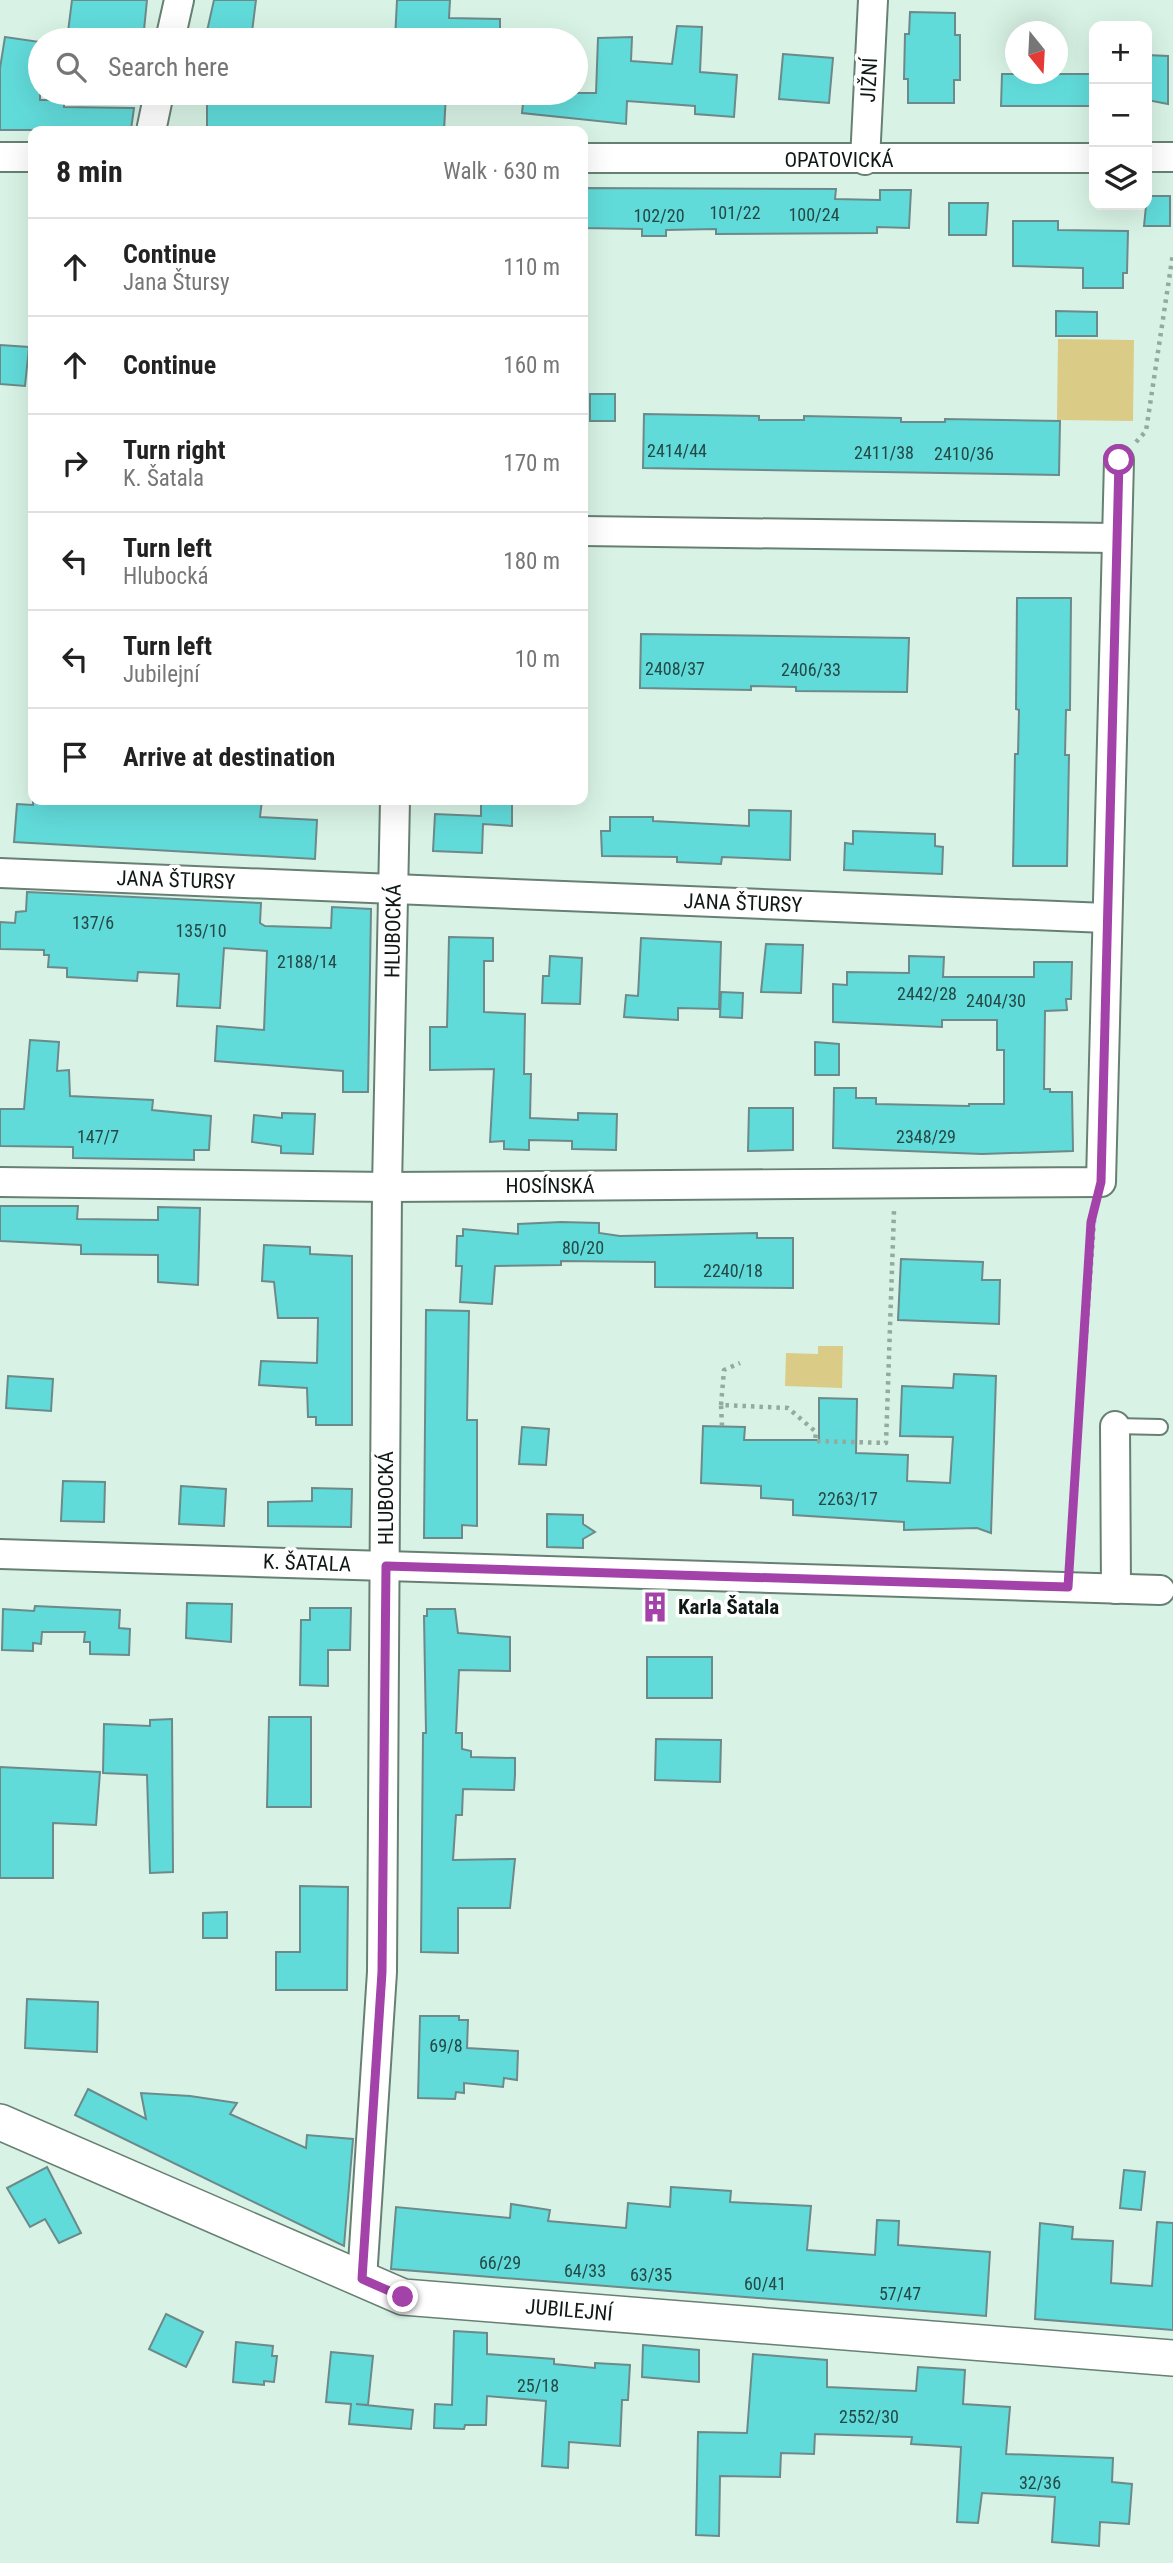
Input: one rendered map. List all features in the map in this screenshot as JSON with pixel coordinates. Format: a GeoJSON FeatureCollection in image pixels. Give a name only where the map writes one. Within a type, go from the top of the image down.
{"type":"FeatureCollection","features":[{"type":"Feature","properties":{"kind":"street"},"geometry":{"type":"LineString","coordinates":[[173,28],[179,0]]}},
{"type":"Feature","properties":{"kind":"street","name":"JIŽNÍ"},"geometry":{"type":"LineString","coordinates":[[865,160],[873,0]]}},
{"type":"Feature","properties":{"kind":"street"},"geometry":{"type":"LineString","coordinates":[[152,126],[156,105]]}},
{"type":"Feature","properties":{"kind":"street"},"geometry":{"type":"LineString","coordinates":[[0,157],[28,157]]}},
{"type":"Feature","properties":{"kind":"street"},"geometry":{"type":"LineString","coordinates":[[1152,157],[1173,157]]}},
{"type":"Feature","properties":{"kind":"street","name":"OPATOVICKÁ"},"geometry":{"type":"LineString","coordinates":[[588,158],[1089,158]]}},
{"type":"Feature","properties":{"kind":"street"},"geometry":{"type":"LineString","coordinates":[[1101,1182],[1119,460]]}},
{"type":"Feature","properties":{"kind":"street"},"geometry":{"type":"LineString","coordinates":[[588,531],[1115,538]]}},
{"type":"Feature","properties":{"kind":"street","name":"HLUBOCKÁ"},"geometry":{"type":"LineString","coordinates":[[362,2279],[382,1972],[387,1187],[395,805]]}},
{"type":"Feature","properties":{"kind":"street","name":"JANA ŠTURSY"},"geometry":{"type":"LineString","coordinates":[[0,873],[1106,918]]}},
{"type":"Feature","properties":{"kind":"street","name":"HOSÍNSKÁ"},"geometry":{"type":"LineString","coordinates":[[0,1182],[387,1187],[1101,1182]]}},
{"type":"Feature","properties":{"kind":"street"},"geometry":{"type":"LineString","coordinates":[[1115,1426],[1116,1589]]}},
{"type":"Feature","properties":{"kind":"street","name":"K. ŠATALA"},"geometry":{"type":"LineString","coordinates":[[0,1554],[1160,1590]]}},
{"type":"Feature","properties":{"kind":"street","name":"JUBILEJNÍ"},"geometry":{"type":"LineString","coordinates":[[0,2122],[403,2297],[1173,2358]]}},
{"type":"Feature","properties":{"kind":"lane"},"geometry":{"type":"LineString","coordinates":[[1115,1426],[1160,1427]]}},
{"type":"Feature","properties":{"kind":"path"},"geometry":{"type":"LineString","coordinates":[[1119,460],[1146,431],[1173,253]]}},
{"type":"Feature","properties":{"kind":"path"},"geometry":{"type":"LineString","coordinates":[[1068,1587],[1091,1222],[1101,1182]]}},
{"type":"Feature","properties":{"kind":"path"},"geometry":{"type":"LineString","coordinates":[[722,1405],[788,1408],[816,1432],[815,1441],[886,1443],[893,1221]]}},
{"type":"Feature","properties":{"kind":"path"},"geometry":{"type":"LineString","coordinates":[[722,1426],[724,1370],[740,1363]]}},
{"type":"Feature","properties":{"kind":"shaded area"},"geometry":{"type":"Polygon","coordinates":[[[1058,339],[1134,340],[1133,421],[1057,420],[1058,339]]]}},
{"type":"Feature","properties":{"kind":"shaded area"},"geometry":{"type":"Polygon","coordinates":[[[818,1346],[843,1346],[842,1388],[785,1386],[786,1353],[818,1354],[818,1346]]]}},
{"type":"Feature","properties":{"kind":"building"},"geometry":{"type":"Polygon","coordinates":[[[72,0],[147,0],[144,28],[68,28],[72,0]]]}},
{"type":"Feature","properties":{"kind":"building"},"geometry":{"type":"Polygon","coordinates":[[[214,0],[256,0],[252,28],[208,28],[214,0]]]}},
{"type":"Feature","properties":{"kind":"building"},"geometry":{"type":"Polygon","coordinates":[[[397,0],[450,0],[449,18],[500,19],[500,28],[396,28],[397,0]]]}},
{"type":"Feature","properties":{"kind":"building"},"geometry":{"type":"Polygon","coordinates":[[[910,12],[955,13],[955,35],[960,35],[960,80],[954,80],[954,103],[908,103],[908,79],[904,79],[905,34],[909,34],[910,12]]]}},
{"type":"Feature","properties":{"kind":"building"},"geometry":{"type":"Polygon","coordinates":[[[677,26],[702,27],[700,72],[737,75],[734,117],[695,114],[695,106],[627,101],[626,124],[522,113],[523,105],[588,105],[588,93],[596,93],[598,38],[632,37],[631,61],[672,64],[677,26]]]}},
{"type":"Feature","properties":{"kind":"building"},"geometry":{"type":"Polygon","coordinates":[[[5,37],[28,40],[28,105],[134,108],[132,126],[28,126],[28,130],[0,130],[0,68],[5,37]]]}},
{"type":"Feature","properties":{"kind":"building"},"geometry":{"type":"Polygon","coordinates":[[[783,54],[833,58],[829,103],[779,99],[783,54]]]}},
{"type":"Feature","properties":{"kind":"building"},"geometry":{"type":"Polygon","coordinates":[[[1152,55],[1168,56],[1168,104],[1152,101],[1152,55]]]}},
{"type":"Feature","properties":{"kind":"building"},"geometry":{"type":"Polygon","coordinates":[[[1002,74],[1005,74],[1005,84],[1068,84],[1068,74],[1089,74],[1089,106],[1001,106],[1002,74]]]}},
{"type":"Feature","properties":{"kind":"building"},"geometry":{"type":"Polygon","coordinates":[[[207,105],[445,105],[444,126],[207,126],[207,105]]]}},
{"type":"Feature","properties":{"kind":"building"},"geometry":{"type":"Polygon","coordinates":[[[588,188],[836,189],[835,199],[880,200],[880,190],[911,190],[909,228],[877,227],[877,233],[716,234],[716,229],[666,230],[666,236],[642,236],[642,229],[588,228],[588,188]]]}},
{"type":"Feature","properties":{"kind":"building"},"geometry":{"type":"Polygon","coordinates":[[[1152,196],[1170,196],[1170,226],[1144,226],[1146,210],[1152,210],[1152,196]]]}},
{"type":"Feature","properties":{"kind":"building"},"geometry":{"type":"Polygon","coordinates":[[[949,203],[988,203],[986,235],[949,235],[949,203]]]}},
{"type":"Feature","properties":{"kind":"building"},"geometry":{"type":"Polygon","coordinates":[[[1013,221],[1058,221],[1058,230],[1128,231],[1127,273],[1123,273],[1123,288],[1083,288],[1083,268],[1013,266],[1013,221]]]}},
{"type":"Feature","properties":{"kind":"building"},"geometry":{"type":"Polygon","coordinates":[[[1056,311],[1097,312],[1097,336],[1056,336],[1056,311]]]}},
{"type":"Feature","properties":{"kind":"building"},"geometry":{"type":"Polygon","coordinates":[[[0,345],[28,347],[25,386],[0,384],[0,345]]]}},
{"type":"Feature","properties":{"kind":"building"},"geometry":{"type":"Polygon","coordinates":[[[590,394],[615,394],[615,421],[590,421],[590,394]]]}},
{"type":"Feature","properties":{"kind":"building"},"geometry":{"type":"Polygon","coordinates":[[[644,414],[759,416],[759,420],[804,420],[804,416],[901,418],[901,422],[945,422],[945,419],[1060,421],[1059,475],[643,468],[644,414]]]}},
{"type":"Feature","properties":{"kind":"building"},"geometry":{"type":"Polygon","coordinates":[[[1017,598],[1071,598],[1070,710],[1066,710],[1065,755],[1069,755],[1067,866],[1013,866],[1015,754],[1018,754],[1019,710],[1016,709],[1017,598]]]}},
{"type":"Feature","properties":{"kind":"building"},"geometry":{"type":"Polygon","coordinates":[[[641,634],[909,638],[907,692],[796,691],[796,687],[751,686],[751,690],[640,688],[641,634]]]}},
{"type":"Feature","properties":{"kind":"building"},"geometry":{"type":"Polygon","coordinates":[[[17,804],[261,805],[260,817],[317,820],[315,859],[14,842],[17,804]]]}},
{"type":"Feature","properties":{"kind":"building"},"geometry":{"type":"Polygon","coordinates":[[[481,805],[512,805],[512,826],[483,824],[482,853],[433,851],[435,814],[481,816],[481,805]]]}},
{"type":"Feature","properties":{"kind":"building"},"geometry":{"type":"Polygon","coordinates":[[[749,810],[791,811],[790,860],[722,857],[721,864],[677,862],[677,857],[602,856],[601,831],[610,831],[610,817],[653,817],[653,821],[749,826],[749,810]]]}},
{"type":"Feature","properties":{"kind":"building"},"geometry":{"type":"Polygon","coordinates":[[[853,831],[935,834],[935,846],[943,847],[942,874],[844,870],[845,843],[853,844],[853,831]]]}},
{"type":"Feature","properties":{"kind":"building"},"geometry":{"type":"Polygon","coordinates":[[[27,892],[261,903],[260,923],[265,926],[331,928],[332,907],[371,909],[368,1092],[343,1092],[343,1071],[215,1061],[217,1026],[264,1030],[267,951],[224,948],[220,1008],[177,1006],[179,974],[138,972],[137,981],[67,977],[67,968],[48,967],[49,955],[44,955],[44,950],[0,949],[0,922],[15,923],[16,912],[26,911],[27,892]]]}},
{"type":"Feature","properties":{"kind":"building"},"geometry":{"type":"Polygon","coordinates":[[[449,937],[493,938],[493,961],[484,961],[484,1012],[525,1014],[524,1074],[531,1074],[530,1118],[578,1120],[578,1113],[617,1114],[616,1150],[572,1149],[572,1141],[529,1140],[529,1150],[504,1149],[504,1141],[490,1142],[494,1069],[430,1070],[430,1027],[447,1027],[449,937]]]}},
{"type":"Feature","properties":{"kind":"building"},"geometry":{"type":"Polygon","coordinates":[[[641,938],[721,942],[719,1009],[678,1008],[678,1020],[624,1017],[626,995],[638,996],[641,938]]]}},
{"type":"Feature","properties":{"kind":"building"},"geometry":{"type":"Polygon","coordinates":[[[766,944],[803,945],[801,993],[761,992],[766,944]]]}},
{"type":"Feature","properties":{"kind":"building"},"geometry":{"type":"Polygon","coordinates":[[[550,956],[582,958],[580,1004],[542,1003],[543,976],[549,976],[550,956]]]}},
{"type":"Feature","properties":{"kind":"building"},"geometry":{"type":"Polygon","coordinates":[[[909,956],[944,957],[943,977],[1034,977],[1034,962],[1072,962],[1071,999],[1066,999],[1067,1010],[1045,1011],[1044,1089],[1050,1089],[1050,1092],[1072,1092],[1073,1151],[982,1154],[833,1148],[834,1088],[856,1088],[856,1098],[876,1098],[876,1104],[1004,1104],[1004,1050],[997,1050],[997,1020],[942,1020],[942,1027],[833,1022],[833,984],[847,985],[847,972],[909,973],[909,956]]]}},
{"type":"Feature","properties":{"kind":"building"},"geometry":{"type":"Polygon","coordinates":[[[721,992],[743,993],[742,1018],[720,1017],[721,992]]]}},
{"type":"Feature","properties":{"kind":"building"},"geometry":{"type":"Polygon","coordinates":[[[30,1040],[59,1042],[57,1071],[69,1070],[70,1096],[153,1100],[152,1110],[211,1116],[209,1150],[194,1150],[194,1160],[73,1158],[73,1147],[0,1146],[0,1109],[24,1109],[30,1040]]]}},
{"type":"Feature","properties":{"kind":"building"},"geometry":{"type":"Polygon","coordinates":[[[815,1042],[839,1044],[839,1075],[815,1075],[815,1042]]]}},
{"type":"Feature","properties":{"kind":"building"},"geometry":{"type":"Polygon","coordinates":[[[749,1108],[793,1108],[793,1150],[748,1151],[749,1108]]]}},
{"type":"Feature","properties":{"kind":"building"},"geometry":{"type":"Polygon","coordinates":[[[282,1113],[315,1114],[313,1154],[281,1153],[281,1146],[252,1142],[254,1115],[282,1118],[282,1113]]]}},
{"type":"Feature","properties":{"kind":"building"},"geometry":{"type":"Polygon","coordinates":[[[0,1206],[78,1206],[77,1219],[158,1220],[158,1207],[200,1208],[198,1285],[158,1282],[158,1255],[81,1254],[81,1245],[0,1241],[0,1206]]]}},
{"type":"Feature","properties":{"kind":"building"},"geometry":{"type":"Polygon","coordinates":[[[599,1223],[599,1233],[620,1236],[757,1233],[757,1238],[793,1238],[793,1288],[655,1287],[655,1262],[561,1261],[561,1265],[495,1266],[492,1304],[460,1302],[462,1266],[456,1266],[457,1236],[463,1236],[463,1229],[518,1234],[518,1224],[599,1223]]]}},
{"type":"Feature","properties":{"kind":"building"},"geometry":{"type":"Polygon","coordinates":[[[264,1245],[310,1247],[310,1254],[352,1256],[352,1425],[316,1425],[316,1417],[308,1417],[307,1388],[259,1385],[261,1361],[317,1363],[318,1318],[278,1318],[274,1282],[262,1281],[264,1245]]]}},
{"type":"Feature","properties":{"kind":"building"},"geometry":{"type":"Polygon","coordinates":[[[901,1259],[983,1262],[982,1280],[1000,1280],[999,1324],[898,1320],[901,1259]]]}},
{"type":"Feature","properties":{"kind":"building"},"geometry":{"type":"Polygon","coordinates":[[[426,1310],[469,1311],[467,1420],[477,1420],[477,1526],[462,1525],[462,1538],[424,1538],[426,1310]]]}},
{"type":"Feature","properties":{"kind":"building"},"geometry":{"type":"Polygon","coordinates":[[[954,1374],[996,1376],[991,1533],[977,1528],[904,1530],[904,1522],[793,1515],[793,1500],[761,1498],[761,1486],[701,1483],[703,1426],[745,1427],[744,1440],[819,1440],[819,1398],[857,1399],[856,1453],[908,1455],[907,1481],[950,1483],[953,1437],[900,1436],[902,1386],[953,1388],[954,1374]]]}},
{"type":"Feature","properties":{"kind":"building"},"geometry":{"type":"Polygon","coordinates":[[[8,1376],[53,1379],[51,1411],[6,1408],[8,1376]]]}},
{"type":"Feature","properties":{"kind":"building"},"geometry":{"type":"Polygon","coordinates":[[[522,1427],[549,1429],[546,1465],[519,1464],[522,1427]]]}},
{"type":"Feature","properties":{"kind":"building"},"geometry":{"type":"Polygon","coordinates":[[[63,1481],[105,1482],[104,1522],[61,1521],[63,1481]]]}},
{"type":"Feature","properties":{"kind":"building"},"geometry":{"type":"Polygon","coordinates":[[[181,1486],[226,1489],[224,1526],[179,1524],[181,1486]]]}},
{"type":"Feature","properties":{"kind":"building"},"geometry":{"type":"Polygon","coordinates":[[[312,1488],[352,1489],[351,1527],[268,1526],[268,1502],[312,1501],[312,1488]]]}},
{"type":"Feature","properties":{"kind":"building"},"geometry":{"type":"Polygon","coordinates":[[[547,1514],[583,1515],[583,1524],[595,1532],[583,1539],[583,1548],[547,1547],[547,1514]]]}},
{"type":"Feature","properties":{"kind":"building"},"geometry":{"type":"Polygon","coordinates":[[[187,1603],[232,1604],[231,1642],[186,1638],[187,1603]]]}},
{"type":"Feature","properties":{"kind":"building"},"geometry":{"type":"Polygon","coordinates":[[[35,1606],[120,1610],[119,1628],[130,1629],[129,1655],[90,1654],[90,1642],[84,1642],[85,1632],[42,1632],[41,1644],[33,1643],[33,1651],[2,1650],[3,1609],[34,1611],[35,1606]]]}},
{"type":"Feature","properties":{"kind":"building"},"geometry":{"type":"Polygon","coordinates":[[[310,1608],[351,1608],[350,1650],[328,1650],[328,1686],[300,1685],[301,1620],[310,1620],[310,1608]]]}},
{"type":"Feature","properties":{"kind":"building"},"geometry":{"type":"Polygon","coordinates":[[[427,1609],[455,1609],[458,1633],[510,1637],[510,1671],[459,1670],[456,1733],[462,1733],[462,1749],[471,1751],[471,1757],[515,1758],[515,1775],[514,1790],[463,1789],[462,1815],[456,1815],[453,1860],[515,1859],[510,1908],[458,1908],[458,1953],[421,1952],[423,1733],[426,1733],[424,1616],[427,1616],[427,1609]]]}},
{"type":"Feature","properties":{"kind":"building"},"geometry":{"type":"Polygon","coordinates":[[[647,1657],[712,1657],[712,1698],[647,1698],[647,1657]]]}},
{"type":"Feature","properties":{"kind":"building"},"geometry":{"type":"Polygon","coordinates":[[[269,1717],[311,1717],[311,1807],[267,1807],[269,1717]]]}},
{"type":"Feature","properties":{"kind":"building"},"geometry":{"type":"Polygon","coordinates":[[[172,1719],[173,1872],[150,1873],[147,1775],[103,1773],[104,1724],[150,1726],[150,1720],[172,1719]]]}},
{"type":"Feature","properties":{"kind":"building"},"geometry":{"type":"Polygon","coordinates":[[[656,1739],[721,1740],[720,1782],[655,1780],[656,1739]]]}},
{"type":"Feature","properties":{"kind":"building"},"geometry":{"type":"Polygon","coordinates":[[[0,1767],[100,1772],[96,1825],[53,1823],[53,1878],[0,1878],[0,1767]]]}},
{"type":"Feature","properties":{"kind":"building"},"geometry":{"type":"Polygon","coordinates":[[[300,1886],[348,1887],[347,1990],[276,1990],[276,1952],[300,1952],[300,1886]]]}},
{"type":"Feature","properties":{"kind":"building"},"geometry":{"type":"Polygon","coordinates":[[[227,1912],[227,1938],[203,1938],[203,1913],[227,1912]]]}},
{"type":"Feature","properties":{"kind":"building"},"geometry":{"type":"Polygon","coordinates":[[[27,1999],[98,2002],[97,2052],[25,2048],[27,1999]]]}},
{"type":"Feature","properties":{"kind":"building"},"geometry":{"type":"Polygon","coordinates":[[[420,2016],[459,2016],[459,2020],[468,2020],[467,2048],[518,2051],[517,2080],[504,2078],[503,2087],[464,2083],[464,2093],[456,2092],[455,2099],[418,2098],[420,2016]]]}},
{"type":"Feature","properties":{"kind":"building"},"geometry":{"type":"Polygon","coordinates":[[[88,2089],[146,2119],[141,2093],[190,2096],[237,2103],[230,2114],[306,2148],[307,2135],[353,2139],[344,2246],[75,2115],[88,2089]]]}},
{"type":"Feature","properties":{"kind":"building"},"geometry":{"type":"Polygon","coordinates":[[[47,2167],[81,2233],[59,2243],[45,2219],[30,2227],[7,2188],[47,2167]]]}},
{"type":"Feature","properties":{"kind":"building"},"geometry":{"type":"Polygon","coordinates":[[[1124,2170],[1145,2172],[1141,2210],[1120,2208],[1124,2170]]]}},
{"type":"Feature","properties":{"kind":"building"},"geometry":{"type":"Polygon","coordinates":[[[671,2187],[731,2191],[730,2202],[811,2206],[807,2250],[875,2255],[877,2220],[899,2221],[898,2245],[990,2252],[986,2316],[391,2269],[396,2207],[510,2218],[511,2204],[550,2210],[548,2221],[626,2228],[628,2203],[670,2207],[671,2187]]]}},
{"type":"Feature","properties":{"kind":"building"},"geometry":{"type":"Polygon","coordinates":[[[1157,2222],[1173,2223],[1173,2330],[1035,2319],[1040,2223],[1073,2227],[1072,2239],[1113,2241],[1111,2283],[1152,2286],[1157,2222]]]}},
{"type":"Feature","properties":{"kind":"building"},"geometry":{"type":"Polygon","coordinates":[[[166,2314],[203,2332],[186,2367],[149,2349],[166,2314]]]}},
{"type":"Feature","properties":{"kind":"building"},"geometry":{"type":"Polygon","coordinates":[[[454,2331],[487,2333],[487,2354],[554,2359],[554,2364],[595,2368],[595,2363],[630,2365],[628,2400],[622,2400],[620,2446],[569,2442],[568,2468],[542,2466],[546,2401],[487,2396],[486,2425],[465,2425],[464,2429],[434,2428],[435,2404],[452,2405],[454,2331]]]}},
{"type":"Feature","properties":{"kind":"building"},"geometry":{"type":"Polygon","coordinates":[[[236,2342],[273,2346],[272,2356],[277,2356],[274,2382],[264,2381],[264,2385],[233,2382],[236,2342]]]}},
{"type":"Feature","properties":{"kind":"building"},"geometry":{"type":"Polygon","coordinates":[[[643,2345],[699,2350],[699,2382],[642,2377],[643,2345]]]}},
{"type":"Feature","properties":{"kind":"building"},"geometry":{"type":"Polygon","coordinates":[[[331,2352],[373,2356],[368,2405],[356,2404],[413,2410],[411,2429],[349,2424],[351,2404],[326,2402],[331,2352]]]}},
{"type":"Feature","properties":{"kind":"building"},"geometry":{"type":"Polygon","coordinates":[[[753,2354],[827,2360],[827,2387],[916,2391],[918,2367],[965,2370],[963,2404],[1010,2407],[1006,2454],[1113,2458],[1112,2482],[1132,2484],[1129,2524],[1100,2522],[1099,2546],[1052,2542],[1055,2497],[982,2493],[978,2523],[957,2522],[961,2447],[911,2444],[912,2437],[815,2434],[814,2454],[781,2453],[780,2477],[720,2476],[719,2536],[696,2535],[698,2432],[747,2433],[753,2354]]]}},
{"type":"Feature","properties":{"kind":"place","name":"Karla Šatala"},"geometry":{"type":"Point","coordinates":[655,1607]}},
{"type":"Feature","properties":{"kind":"route"},"geometry":{"type":"LineString","coordinates":[[403,2297],[362,2279],[382,1972],[386,1566],[1068,1587],[1091,1222],[1101,1182],[1119,460]]}}]}
